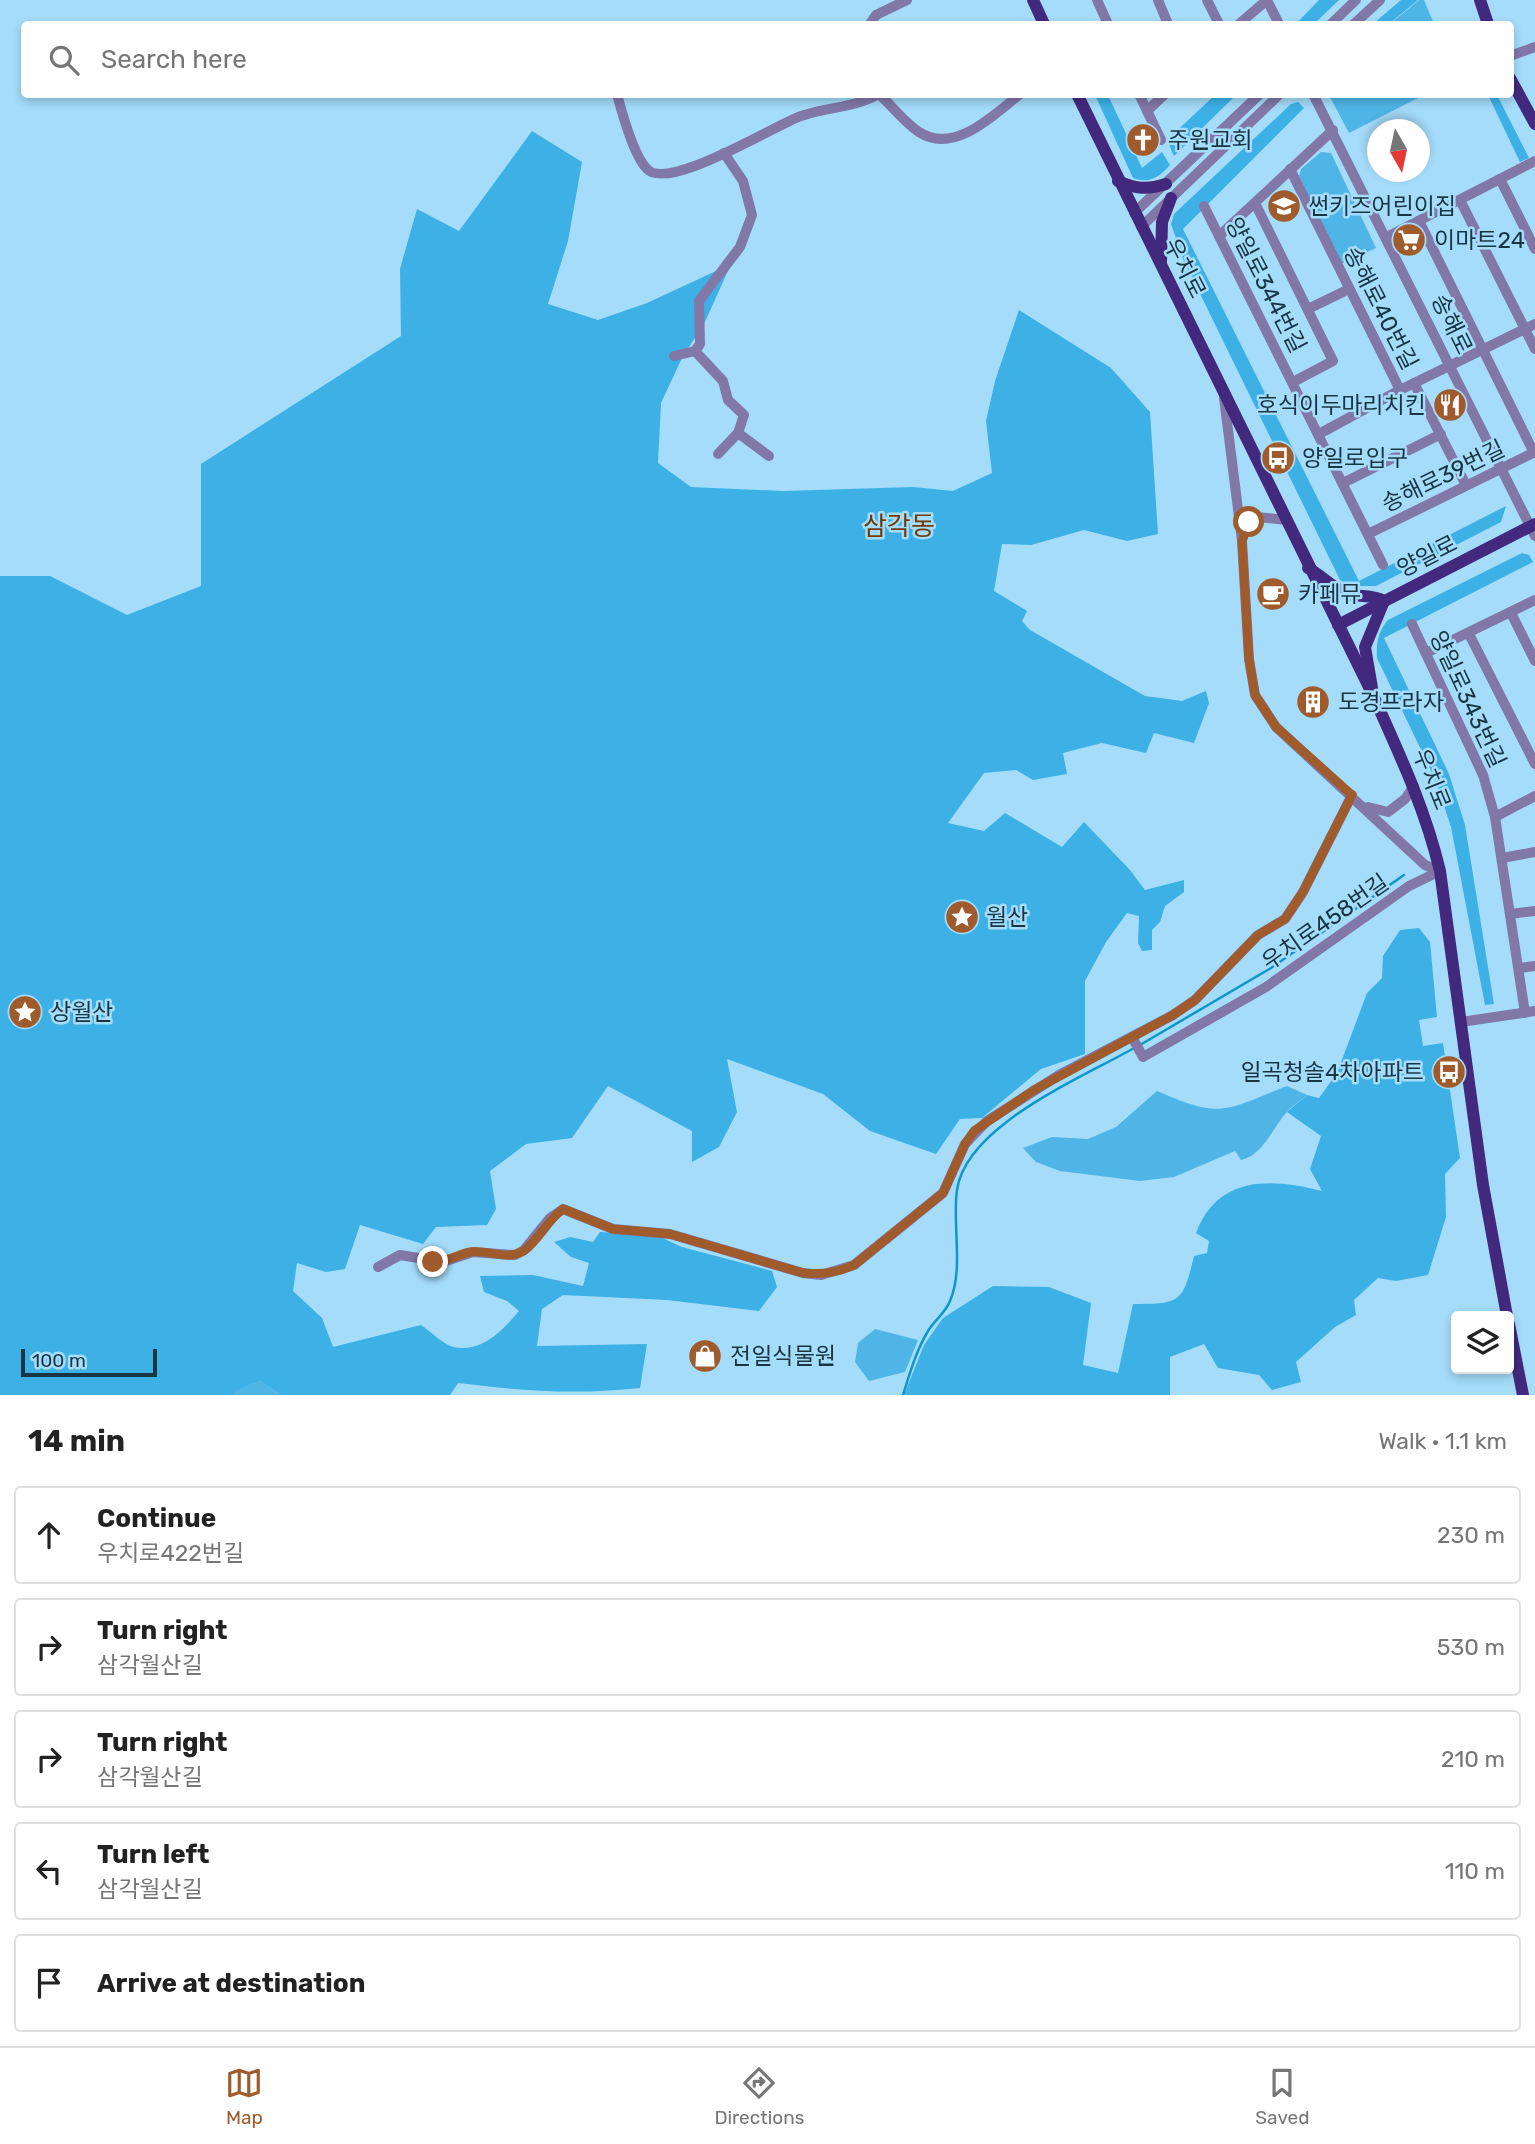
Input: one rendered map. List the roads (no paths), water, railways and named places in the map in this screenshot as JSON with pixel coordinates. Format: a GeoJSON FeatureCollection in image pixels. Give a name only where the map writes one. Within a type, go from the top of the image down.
{"type":"FeatureCollection","features":[{"type":"Feature","properties":{"kind":"main road"},"geometry":{"type":"LineString","coordinates":[[1033,0],[1043,21]]}},
{"type":"Feature","properties":{"kind":"main road"},"geometry":{"type":"LineString","coordinates":[[1479,0],[1487,21]]}},
{"type":"Feature","properties":{"kind":"main road"},"geometry":{"type":"LineString","coordinates":[[1514,85],[1535,124]]}},
{"type":"Feature","properties":{"kind":"main road","name":"우치로"},"geometry":{"type":"LineString","coordinates":[[1079,98],[1287,520],[1308,568],[1373,695],[1414,786],[1440,871],[1483,1185],[1506,1311]]}},
{"type":"Feature","properties":{"kind":"main road"},"geometry":{"type":"LineString","coordinates":[[1118,181],[1133,188],[1148,189],[1166,184]]}},
{"type":"Feature","properties":{"kind":"main road"},"geometry":{"type":"LineString","coordinates":[[1161,266],[1160,238],[1171,198]]}},
{"type":"Feature","properties":{"kind":"main road","name":"양일로"},"geometry":{"type":"LineString","coordinates":[[1338,625],[1533,529]]}},
{"type":"Feature","properties":{"kind":"main road"},"geometry":{"type":"LineString","coordinates":[[1308,568],[1342,592],[1355,596],[1372,595],[1384,601],[1365,647],[1373,695]]}},
{"type":"Feature","properties":{"kind":"main road"},"geometry":{"type":"LineString","coordinates":[[1514,1349],[1523,1395]]}},
{"type":"Feature","properties":{"kind":"street"},"geometry":{"type":"LineString","coordinates":[[872,21],[876,15],[907,0]]}},
{"type":"Feature","properties":{"kind":"street"},"geometry":{"type":"LineString","coordinates":[[1097,0],[1107,21]]}},
{"type":"Feature","properties":{"kind":"street"},"geometry":{"type":"LineString","coordinates":[[1158,0],[1167,21]]}},
{"type":"Feature","properties":{"kind":"street"},"geometry":{"type":"LineString","coordinates":[[1207,0],[1218,21]]}},
{"type":"Feature","properties":{"kind":"street"},"geometry":{"type":"LineString","coordinates":[[1242,21],[1267,0],[1278,21]]}},
{"type":"Feature","properties":{"kind":"street"},"geometry":{"type":"LineString","coordinates":[[1334,21],[1356,0]]}},
{"type":"Feature","properties":{"kind":"street"},"geometry":{"type":"LineString","coordinates":[[1357,21],[1380,0]]}},
{"type":"Feature","properties":{"kind":"street"},"geometry":{"type":"LineString","coordinates":[[1514,55],[1535,47]]}},
{"type":"Feature","properties":{"kind":"street"},"geometry":{"type":"LineString","coordinates":[[618,98],[624,125],[647,170],[655,174],[670,173],[724,153],[800,116],[872,98]]}},
{"type":"Feature","properties":{"kind":"street"},"geometry":{"type":"LineString","coordinates":[[883,98],[916,131],[941,140],[958,137],[1014,98]]}},
{"type":"Feature","properties":{"kind":"street"},"geometry":{"type":"LineString","coordinates":[[1141,98],[1161,140]]}},
{"type":"Feature","properties":{"kind":"street"},"geometry":{"type":"LineString","coordinates":[[1147,111],[1161,98]]}},
{"type":"Feature","properties":{"kind":"street"},"geometry":{"type":"LineString","coordinates":[[1134,213],[1256,98]]}},
{"type":"Feature","properties":{"kind":"street","name":"우치로"},"geometry":{"type":"LineString","coordinates":[[1141,227],[1276,98]]}},
{"type":"Feature","properties":{"kind":"street","name":"송해로"},"geometry":{"type":"LineString","coordinates":[[1315,98],[1533,529]]}},
{"type":"Feature","properties":{"kind":"street"},"geometry":{"type":"LineString","coordinates":[[1219,236],[1332,130]]}},
{"type":"Feature","properties":{"kind":"street"},"geometry":{"type":"LineString","coordinates":[[674,356],[695,351],[700,344],[699,301],[740,247],[752,215],[743,181],[724,153]]}},
{"type":"Feature","properties":{"kind":"street"},"geometry":{"type":"LineString","coordinates":[[1387,237],[1535,161]]}},
{"type":"Feature","properties":{"kind":"street","name":"송해로40번길"},"geometry":{"type":"LineString","coordinates":[[1290,169],[1400,390]]}},
{"type":"Feature","properties":{"kind":"street"},"geometry":{"type":"LineString","coordinates":[[1500,179],[1535,249]]}},
{"type":"Feature","properties":{"kind":"street"},"geometry":{"type":"LineString","coordinates":[[1460,200],[1530,327],[1535,349]]}},
{"type":"Feature","properties":{"kind":"street","name":"양일로344번길"},"geometry":{"type":"LineString","coordinates":[[1255,203],[1333,360],[1293,382]]}},
{"type":"Feature","properties":{"kind":"street","name":"양일로344번길"},"geometry":{"type":"LineString","coordinates":[[1204,206],[1383,565]]}},
{"type":"Feature","properties":{"kind":"street","name":"송해로39번길"},"geometry":{"type":"LineString","coordinates":[[1368,534],[1535,453],[1419,221]]}},
{"type":"Feature","properties":{"kind":"street"},"geometry":{"type":"LineString","coordinates":[[1308,309],[1349,289]]}},
{"type":"Feature","properties":{"kind":"street"},"geometry":{"type":"LineString","coordinates":[[1451,366],[1530,327]]}},
{"type":"Feature","properties":{"kind":"street"},"geometry":{"type":"LineString","coordinates":[[695,351],[723,381],[728,400],[744,415],[738,433],[718,454]]}},
{"type":"Feature","properties":{"kind":"street","name":"송해로40번길"},"geometry":{"type":"LineString","coordinates":[[1319,434],[1451,366]]}},
{"type":"Feature","properties":{"kind":"street","name":"송해로40번길"},"geometry":{"type":"LineString","coordinates":[[1414,383],[1466,485]]}},
{"type":"Feature","properties":{"kind":"street"},"geometry":{"type":"LineString","coordinates":[[1224,394],[1242,541],[1249,659],[1255,695],[1276,727],[1425,865],[1440,871]]}},
{"type":"Feature","properties":{"kind":"street"},"geometry":{"type":"LineString","coordinates":[[738,433],[769,456]]}},
{"type":"Feature","properties":{"kind":"street"},"geometry":{"type":"LineString","coordinates":[[1343,483],[1441,434]]}},
{"type":"Feature","properties":{"kind":"street"},"geometry":{"type":"LineString","coordinates":[[1242,541],[1249,522],[1257,517],[1287,520]]}},
{"type":"Feature","properties":{"kind":"street"},"geometry":{"type":"LineString","coordinates":[[1426,653],[1535,600]]}},
{"type":"Feature","properties":{"kind":"street"},"geometry":{"type":"LineString","coordinates":[[1511,612],[1535,661]]}},
{"type":"Feature","properties":{"kind":"street","name":"양일로343번길"},"geometry":{"type":"LineString","coordinates":[[1412,624],[1472,747],[1495,817],[1519,968],[1530,1012]]}},
{"type":"Feature","properties":{"kind":"street"},"geometry":{"type":"LineString","coordinates":[[1469,634],[1535,764]]}},
{"type":"Feature","properties":{"kind":"street"},"geometry":{"type":"LineString","coordinates":[[1355,798],[1375,810],[1388,812],[1405,799],[1414,786]]}},
{"type":"Feature","properties":{"kind":"street"},"geometry":{"type":"LineString","coordinates":[[1495,817],[1535,796]]}},
{"type":"Feature","properties":{"kind":"street"},"geometry":{"type":"LineString","coordinates":[[378,1267],[400,1255],[443,1262],[473,1251],[515,1255],[524,1250],[550,1218],[563,1209],[613,1229],[670,1234],[803,1273],[821,1275],[854,1265],[943,1193],[965,1144],[974,1131],[1034,1090],[1195,1000],[1250,943],[1285,919],[1355,798]]}},
{"type":"Feature","properties":{"kind":"street"},"geometry":{"type":"LineString","coordinates":[[1502,858],[1535,852]]}},
{"type":"Feature","properties":{"kind":"street","name":"우치로458번길"},"geometry":{"type":"LineString","coordinates":[[1132,1037],[1143,1057],[1266,987],[1409,886],[1440,871]]}},
{"type":"Feature","properties":{"kind":"street"},"geometry":{"type":"LineString","coordinates":[[1510,914],[1535,911]]}},
{"type":"Feature","properties":{"kind":"street"},"geometry":{"type":"LineString","coordinates":[[1519,968],[1535,966]]}},
{"type":"Feature","properties":{"kind":"street"},"geometry":{"type":"LineString","coordinates":[[1461,1023],[1530,1012]]}},
{"type":"Feature","properties":{"kind":"waterway"},"geometry":{"type":"LineString","coordinates":[[1140,1045],[1271,968],[1404,875]]}},
{"type":"Feature","properties":{"kind":"waterway"},"geometry":{"type":"LineString","coordinates":[[903,1395],[920,1346],[948,1305],[954,1288],[957,1261],[957,1190],[965,1166],[981,1145],[1003,1124],[1058,1089],[1134,1048]]}},
{"type":"Feature","properties":{"kind":"place","name":"주원교회"},"geometry":{"type":"Point","coordinates":[1143,140]}},
{"type":"Feature","properties":{"kind":"place","name":"썬키즈어린이집"},"geometry":{"type":"Point","coordinates":[1284,206]}},
{"type":"Feature","properties":{"kind":"place","name":"이마트24"},"geometry":{"type":"Point","coordinates":[1409,240]}},
{"type":"Feature","properties":{"kind":"place","name":"호식이두마리치킨"},"geometry":{"type":"Point","coordinates":[1450,405]}},
{"type":"Feature","properties":{"kind":"place","name":"양일로입구"},"geometry":{"type":"Point","coordinates":[1278,458]}},
{"type":"Feature","properties":{"kind":"place","name":"카페뮤"},"geometry":{"type":"Point","coordinates":[1273,594]}},
{"type":"Feature","properties":{"kind":"place","name":"도경프라자"},"geometry":{"type":"Point","coordinates":[1313,702]}},
{"type":"Feature","properties":{"kind":"place","name":"월산"},"geometry":{"type":"Point","coordinates":[962,917]}},
{"type":"Feature","properties":{"kind":"place","name":"상월산"},"geometry":{"type":"Point","coordinates":[25,1012]}},
{"type":"Feature","properties":{"kind":"place","name":"일곡청솔4차아파트"},"geometry":{"type":"Point","coordinates":[1449,1072]}},
{"type":"Feature","properties":{"kind":"place","name":"전일식물원"},"geometry":{"type":"Point","coordinates":[705,1356]}},
{"type":"Feature","properties":{"kind":"district","name":"삼각동"},"geometry":{"type":"Point","coordinates":[899,526]}}]}
